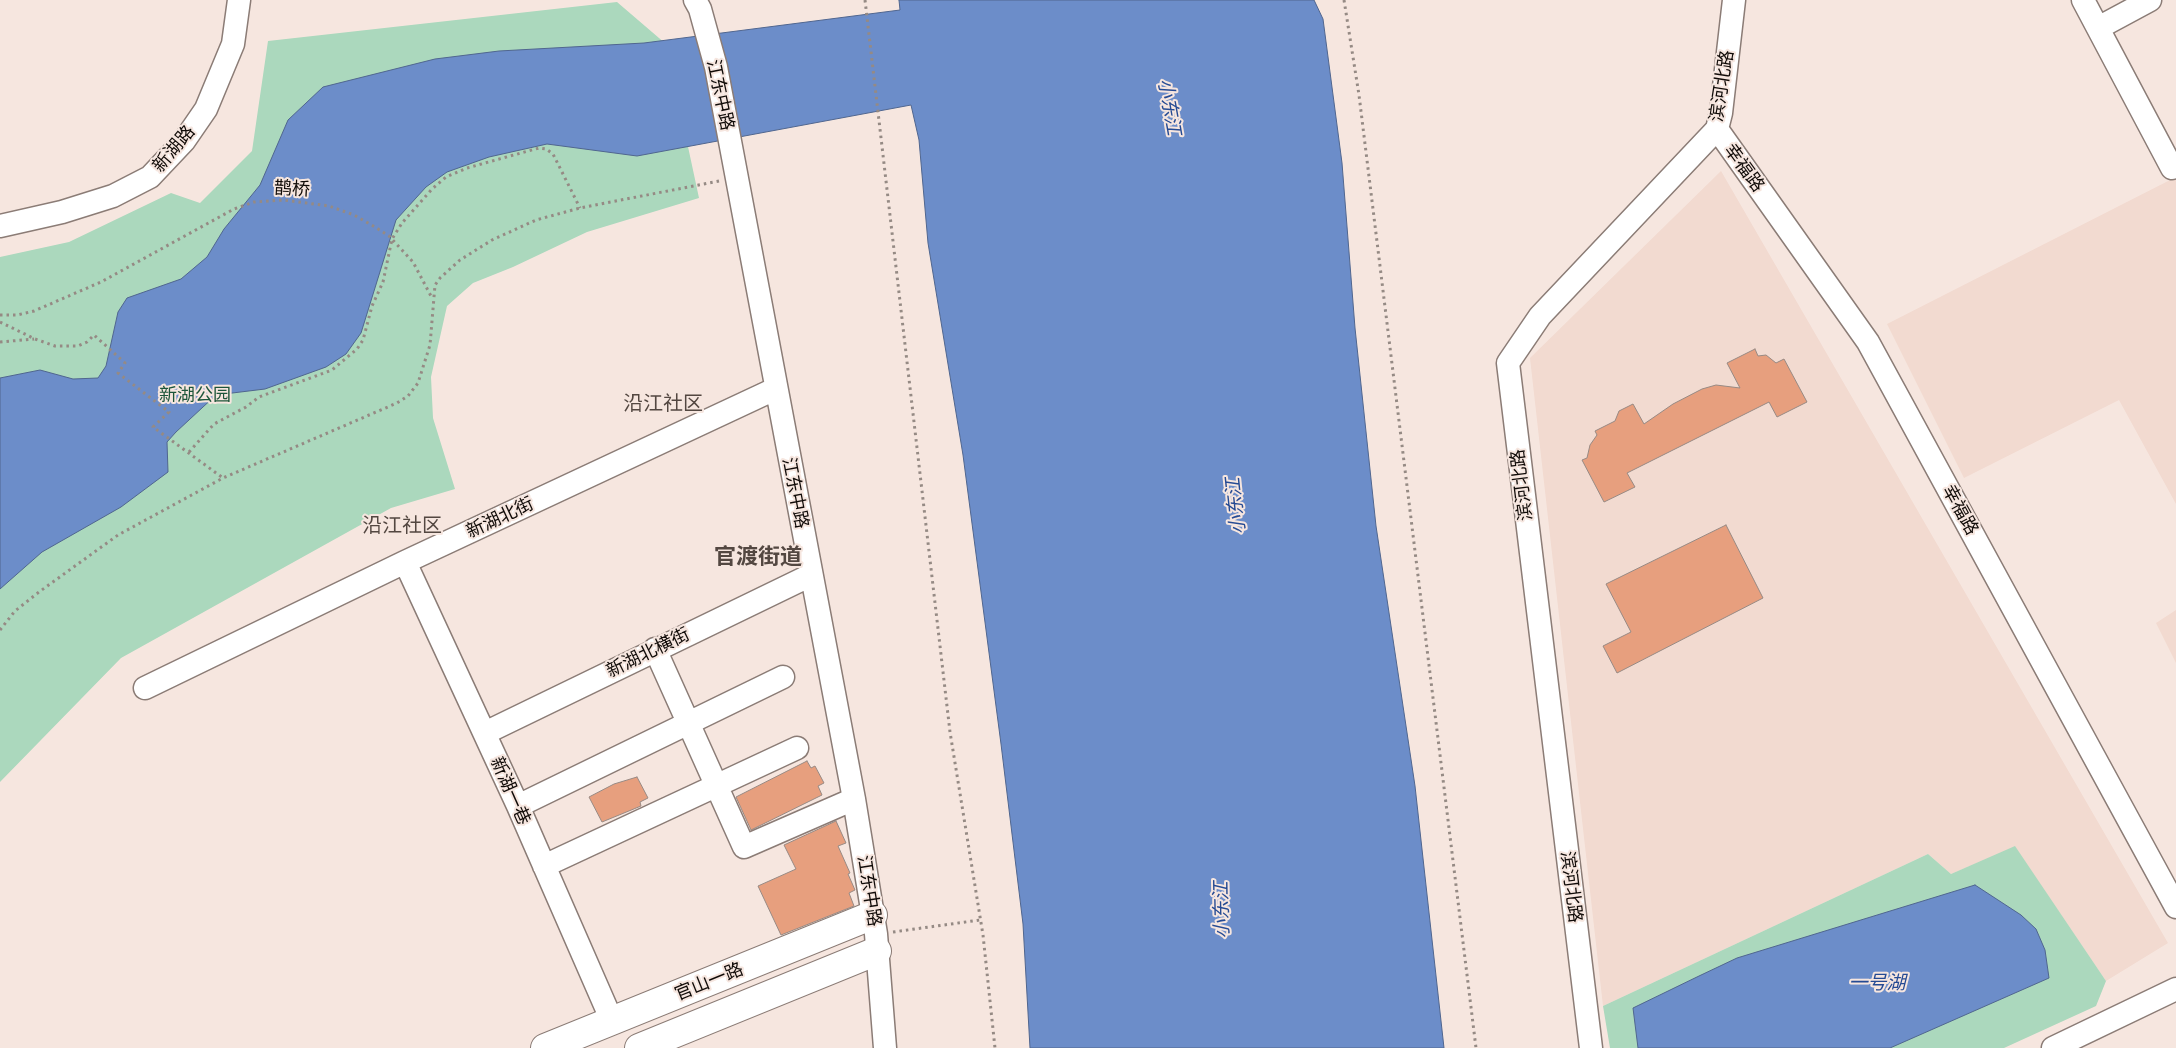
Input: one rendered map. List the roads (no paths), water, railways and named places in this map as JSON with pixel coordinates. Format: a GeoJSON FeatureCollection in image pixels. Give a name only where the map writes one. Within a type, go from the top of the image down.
{"type":"FeatureCollection","features":[{"type":"Feature","properties":{"kind":"main road","name":"官山一路"},"geometry":{"type":"LineString","coordinates":[[545,1048],[753,964],[875,934]]}},
{"type":"Feature","properties":{"kind":"main road","name":"官山一路"},"geometry":{"type":"LineString","coordinates":[[639,1048],[766,996],[875,934]]}},
{"type":"Feature","properties":{"kind":"main road"},"geometry":{"type":"LineString","coordinates":[[753,964],[766,996]]}},
{"type":"Feature","properties":{"kind":"street","name":"新湖路"},"geometry":{"type":"LineString","coordinates":[[0,226],[96,202],[113,196],[150,177],[184,141],[206,110],[232,44],[238,0]]}},
{"type":"Feature","properties":{"kind":"street","name":"江东中路"},"geometry":{"type":"LineString","coordinates":[[695,0],[700,10],[716,67],[775,389],[854,799],[875,934],[885,1048]]}},
{"type":"Feature","properties":{"kind":"street","name":"滨河北路"},"geometry":{"type":"LineString","coordinates":[[1591,1048],[1508,363],[1540,316],[1716,129],[1721,113],[1734,0]]}},
{"type":"Feature","properties":{"kind":"street"},"geometry":{"type":"LineString","coordinates":[[2083,0],[2172,168]]}},
{"type":"Feature","properties":{"kind":"street"},"geometry":{"type":"LineString","coordinates":[[2098,28],[2150,0]]}},
{"type":"Feature","properties":{"kind":"street","name":"幸福路"},"geometry":{"type":"LineString","coordinates":[[1716,129],[1868,342],[2176,907]]}},
{"type":"Feature","properties":{"kind":"street","name":"新湖北街"},"geometry":{"type":"LineString","coordinates":[[145,688],[405,562],[775,389]]}},
{"type":"Feature","properties":{"kind":"street","name":"新湖一巷"},"geometry":{"type":"LineString","coordinates":[[405,562],[518,806],[612,1021]]}},
{"type":"Feature","properties":{"kind":"street","name":"新湖北横街"},"geometry":{"type":"LineString","coordinates":[[485,733],[811,575]]}},
{"type":"Feature","properties":{"kind":"street"},"geometry":{"type":"LineString","coordinates":[[655,649],[687,724],[744,847],[854,799]]}},
{"type":"Feature","properties":{"kind":"street"},"geometry":{"type":"LineString","coordinates":[[518,806],[783,677]]}},
{"type":"Feature","properties":{"kind":"street"},"geometry":{"type":"LineString","coordinates":[[544,866],[797,748]]}},
{"type":"Feature","properties":{"kind":"street"},"geometry":{"type":"LineString","coordinates":[[2053,1048],[2176,989]]}},
{"type":"Feature","properties":{"kind":"water","name":"小东江"},"geometry":{"type":"Polygon","coordinates":[[[899,0],[1314,0],[1323,19],[1342,163],[1355,328],[1376,526],[1415,786],[1444,1048],[1030,1048],[1023,924],[1001,744],[963,455],[928,243],[919,140],[911,105],[637,156],[547,144],[489,157],[447,172],[426,187],[396,220],[361,333],[346,354],[326,367],[265,389],[216,395],[167,442],[168,472],[121,507],[42,552],[0,589],[0,378],[40,370],[73,379],[98,378],[106,366],[118,312],[127,298],[181,279],[207,257],[224,229],[260,185],[288,120],[323,87],[435,59],[499,51],[644,43],[900,10],[899,0]]]}},
{"type":"Feature","properties":{"kind":"water","name":"一号湖"},"geometry":{"type":"Polygon","coordinates":[[[1975,885],[2021,915],[2036,929],[2045,950],[2049,978],[1890,1048],[1638,1048],[1633,1008],[1699,976],[1737,958],[1975,885]]]}},
{"type":"Feature","properties":{"kind":"district","name":"沿江社区"},"geometry":{"type":"Point","coordinates":[663,404]}},
{"type":"Feature","properties":{"kind":"district","name":"沿江社区"},"geometry":{"type":"Point","coordinates":[402,526]}},
{"type":"Feature","properties":{"kind":"district","name":"官渡街道"},"geometry":{"type":"Point","coordinates":[758,557]}},
{"type":"Feature","properties":{"kind":"park label","name":"新湖公园"},"geometry":{"type":"Point","coordinates":[195,396]}}]}
